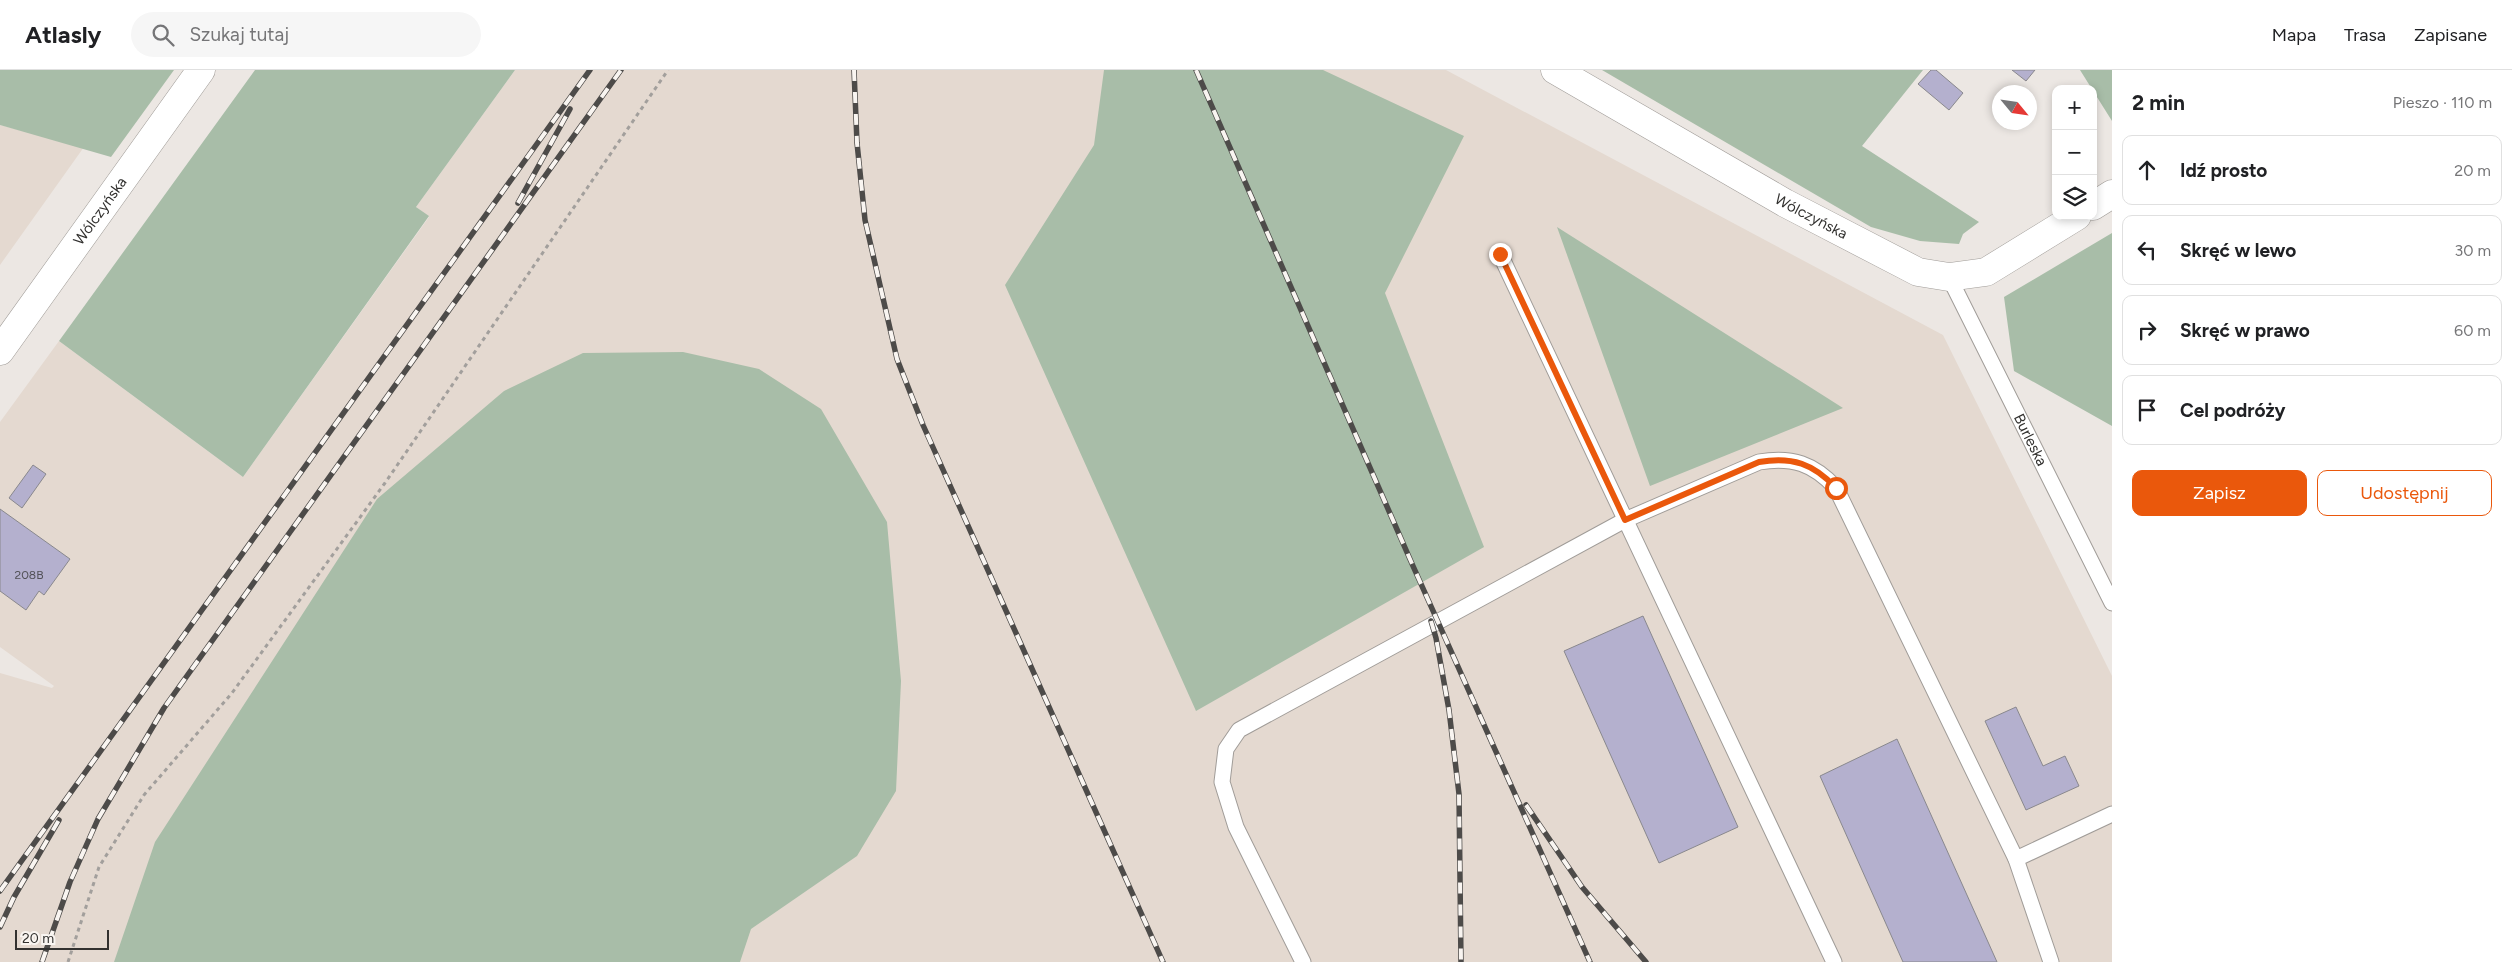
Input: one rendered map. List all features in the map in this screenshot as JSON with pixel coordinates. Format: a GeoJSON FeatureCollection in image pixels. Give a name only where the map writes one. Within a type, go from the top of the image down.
{"type":"FeatureCollection","features":[{"type":"Feature","properties":{"kind":"street","name":"Wólczyńska"},"geometry":{"type":"LineString","coordinates":[[0,351],[201,70]]}},
{"type":"Feature","properties":{"kind":"street","name":"Wólczyńska"},"geometry":{"type":"LineString","coordinates":[[1555,70],[1820,221],[1918,272],[1949,277],[1986,272],[2070,220]]}},
{"type":"Feature","properties":{"kind":"street"},"geometry":{"type":"LineString","coordinates":[[2097,203],[2112,194]]}},
{"type":"Feature","properties":{"kind":"lane"},"geometry":{"type":"LineString","coordinates":[[1500,254],[1834,962]]}},
{"type":"Feature","properties":{"kind":"lane","name":"Burleska"},"geometry":{"type":"LineString","coordinates":[[1949,277],[2112,603]]}},
{"type":"Feature","properties":{"kind":"lane"},"geometry":{"type":"LineString","coordinates":[[1303,962],[1236,827],[1222,782],[1226,749],[1239,730],[1625,520],[1759,462],[1774,459],[1795,460],[1810,466],[1824,475],[1836,488],[2016,859],[2051,962]]}},
{"type":"Feature","properties":{"kind":"lane"},"geometry":{"type":"LineString","coordinates":[[2016,859],[2112,814]]}},
{"type":"Feature","properties":{"kind":"path"},"geometry":{"type":"LineString","coordinates":[[68,962],[99,867],[144,795],[232,694],[386,484],[668,70]]}},
{"type":"Feature","properties":{"kind":"shaded area"},"geometry":{"type":"Polygon","coordinates":[[[515,70],[1446,70],[1943,335],[2112,676],[2112,962],[0,962],[0,673],[52,688],[54,686],[0,647],[0,422],[59,341],[243,477],[429,217],[416,207],[515,70]]]}},
{"type":"Feature","properties":{"kind":"shaded area"},"geometry":{"type":"Polygon","coordinates":[[[0,125],[84,147],[0,265],[0,125]]]}},
{"type":"Feature","properties":{"kind":"green space"},"geometry":{"type":"Polygon","coordinates":[[[0,70],[174,70],[111,157],[0,125],[0,70]]]}},
{"type":"Feature","properties":{"kind":"green space"},"geometry":{"type":"Polygon","coordinates":[[[255,70],[515,70],[416,207],[429,216],[243,477],[59,341],[255,70]]]}},
{"type":"Feature","properties":{"kind":"green space"},"geometry":{"type":"Polygon","coordinates":[[[1104,70],[1323,70],[1464,136],[1385,293],[1484,547],[1196,711],[1005,285],[1094,145],[1104,70]]]}},
{"type":"Feature","properties":{"kind":"green space"},"geometry":{"type":"Polygon","coordinates":[[[1602,70],[1923,70],[1862,146],[1979,222],[1963,234],[1959,244],[1920,241],[1871,227],[1602,70]]]}},
{"type":"Feature","properties":{"kind":"green space"},"geometry":{"type":"Polygon","coordinates":[[[2080,70],[2112,70],[2112,121],[2097,97],[2097,85],[2089,85],[2080,70]]]}},
{"type":"Feature","properties":{"kind":"green space"},"geometry":{"type":"Polygon","coordinates":[[[1557,227],[1843,408],[1650,486],[1557,227]]]}},
{"type":"Feature","properties":{"kind":"green space"},"geometry":{"type":"Polygon","coordinates":[[[2112,233],[2112,426],[2014,371],[2004,297],[2112,233]]]}},
{"type":"Feature","properties":{"kind":"green space"},"geometry":{"type":"Polygon","coordinates":[[[683,352],[759,369],[821,409],[887,522],[901,681],[896,791],[857,856],[751,929],[740,962],[114,962],[155,842],[377,499],[504,391],[583,353],[683,352]]]}},
{"type":"Feature","properties":{"kind":"building"},"geometry":{"type":"Polygon","coordinates":[[[1931,70],[1936,70],[1963,93],[1949,110],[1918,84],[1931,70]]]}},
{"type":"Feature","properties":{"kind":"building"},"geometry":{"type":"Polygon","coordinates":[[[2012,70],[2035,70],[2026,81],[2012,70]]]}},
{"type":"Feature","properties":{"kind":"building"},"geometry":{"type":"Polygon","coordinates":[[[33,465],[46,474],[22,508],[9,498],[33,465]]]}},
{"type":"Feature","properties":{"kind":"building"},"geometry":{"type":"Polygon","coordinates":[[[0,509],[70,559],[44,595],[39,591],[26,610],[0,591],[0,509]]]}},
{"type":"Feature","properties":{"kind":"building"},"geometry":{"type":"Polygon","coordinates":[[[1643,616],[1738,827],[1659,863],[1564,651],[1643,616]]]}},
{"type":"Feature","properties":{"kind":"building"},"geometry":{"type":"Polygon","coordinates":[[[2016,707],[2043,766],[2065,756],[2079,786],[2026,810],[1985,721],[2016,707]]]}},
{"type":"Feature","properties":{"kind":"building"},"geometry":{"type":"Polygon","coordinates":[[[1897,739],[1997,962],[1903,962],[1820,776],[1897,739]]]}},
{"type":"Feature","properties":{"kind":"railway"},"geometry":{"type":"LineString","coordinates":[[0,891],[590,70]]}},
{"type":"Feature","properties":{"kind":"railway"},"geometry":{"type":"LineString","coordinates":[[42,962],[70,882],[98,819],[164,708],[621,70]]}},
{"type":"Feature","properties":{"kind":"railway"},"geometry":{"type":"LineString","coordinates":[[854,70],[857,143],[865,220],[897,359],[923,425],[1163,962]]}},
{"type":"Feature","properties":{"kind":"railway"},"geometry":{"type":"LineString","coordinates":[[1196,70],[1413,566],[1590,962]]}},
{"type":"Feature","properties":{"kind":"railway"},"geometry":{"type":"LineString","coordinates":[[518,203],[570,109]]}},
{"type":"Feature","properties":{"kind":"railway"},"geometry":{"type":"LineString","coordinates":[[1431,621],[1436,638],[1449,710],[1459,794],[1461,962]]}},
{"type":"Feature","properties":{"kind":"railway"},"geometry":{"type":"LineString","coordinates":[[1526,805],[1582,887],[1646,962]]}},
{"type":"Feature","properties":{"kind":"railway"},"geometry":{"type":"LineString","coordinates":[[0,927],[14,897],[59,820]]}},
{"type":"Feature","properties":{"kind":"route"},"geometry":{"type":"LineString","coordinates":[[1500,254],[1625,520],[1759,462],[1774,459],[1795,460],[1810,466],[1824,475],[1836,488]]}}]}
